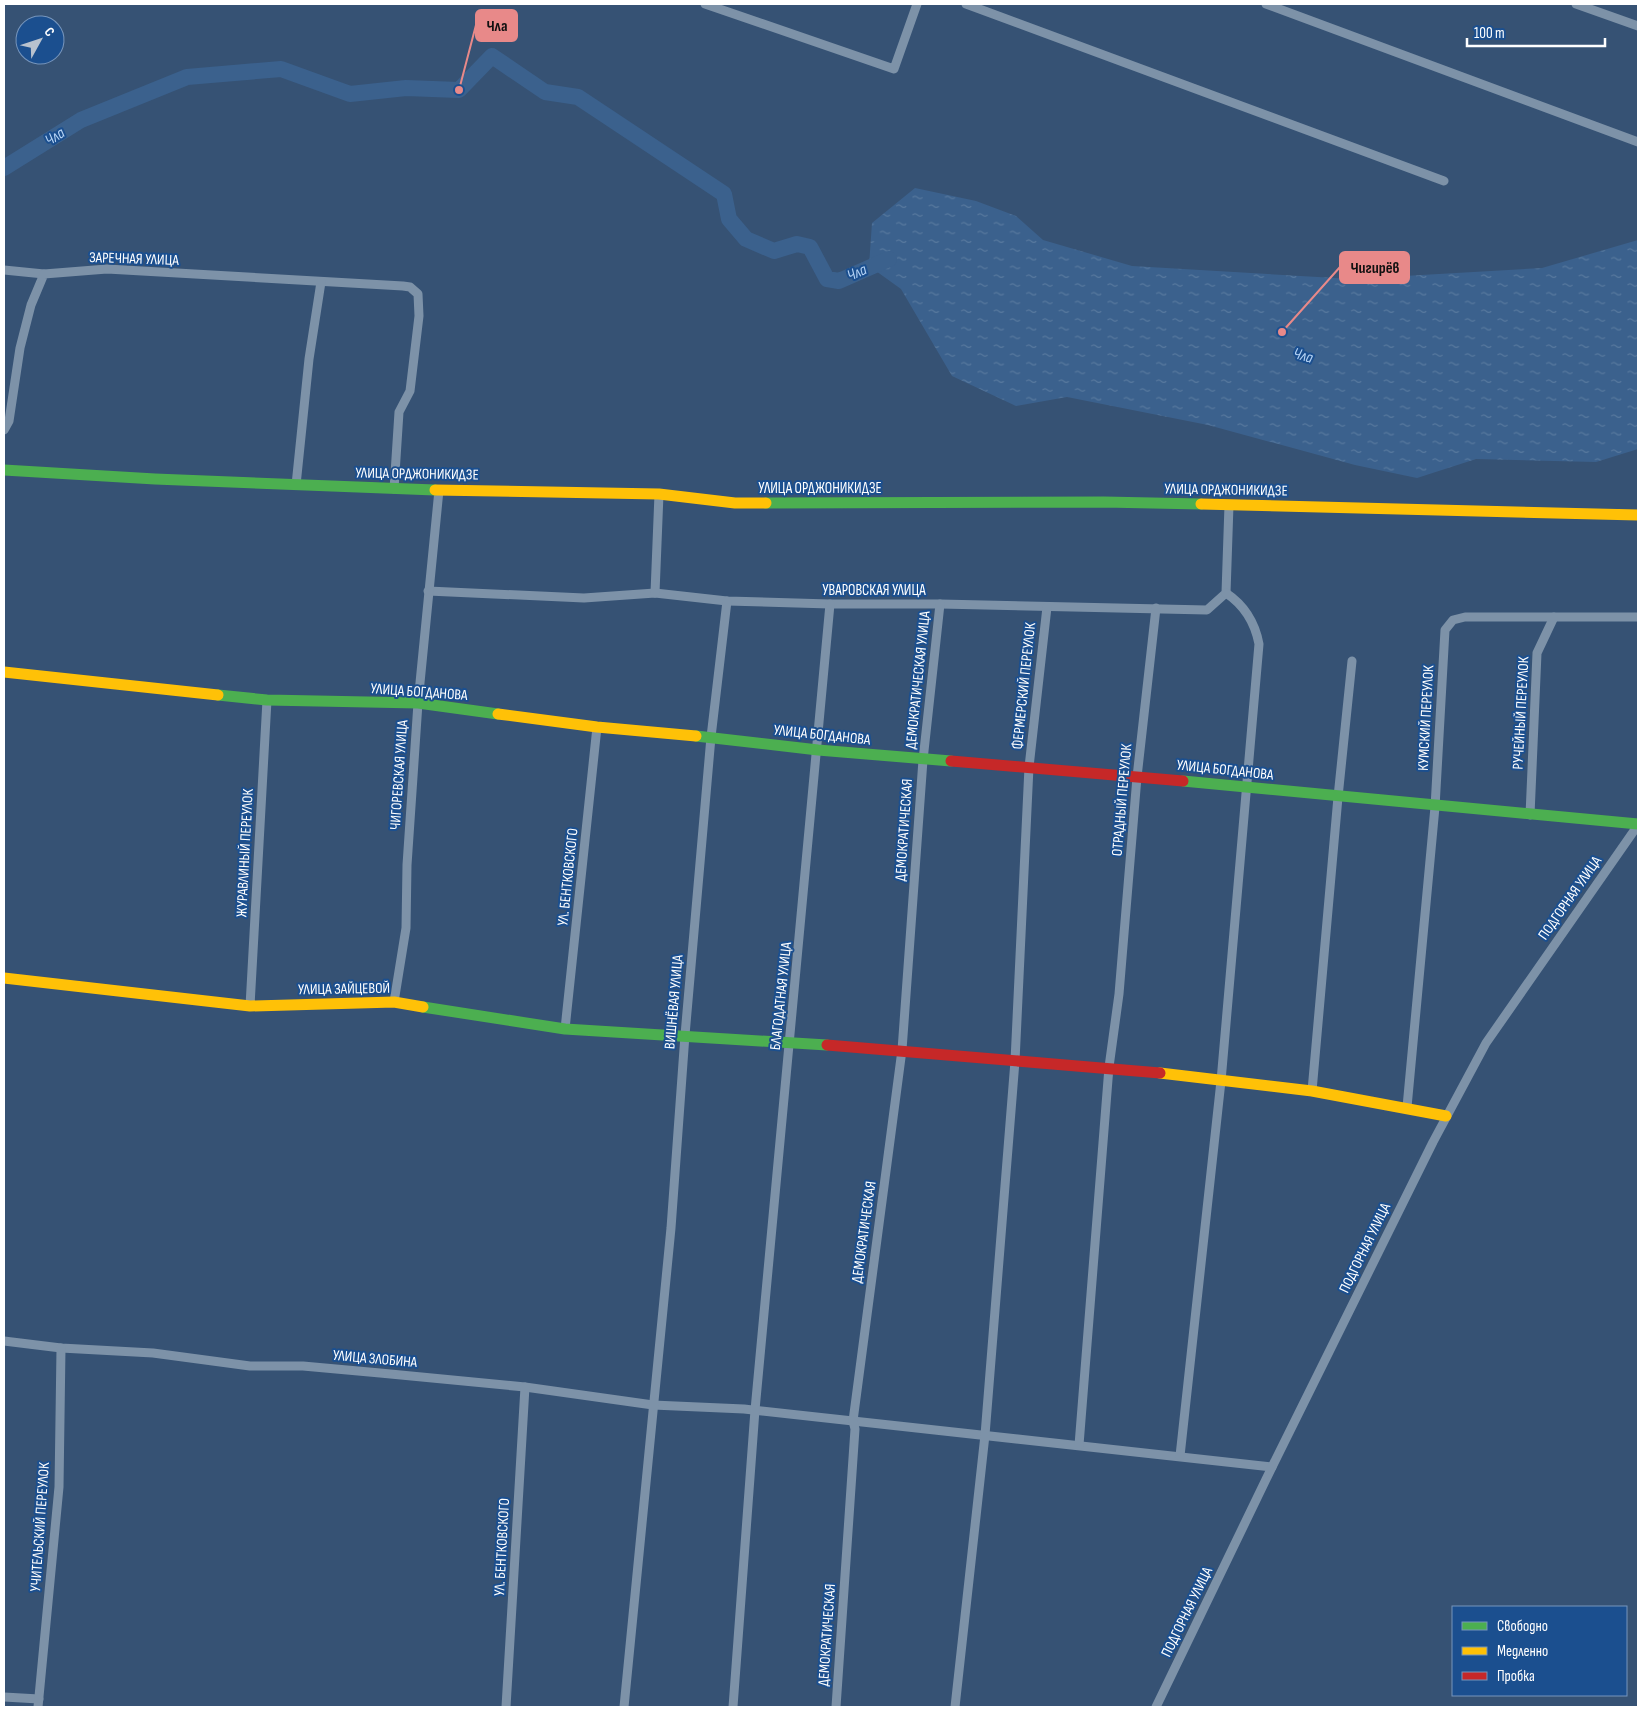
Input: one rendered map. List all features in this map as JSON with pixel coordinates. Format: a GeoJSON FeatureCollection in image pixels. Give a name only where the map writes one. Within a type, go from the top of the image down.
{"type":"FeatureCollection","features":[{"type":"Feature","properties":{"kind":"street"},"geometry":{"type":"LineString","coordinates":[[705,4],[894,69],[917,4]]}},
{"type":"Feature","properties":{"kind":"street"},"geometry":{"type":"LineString","coordinates":[[966,4],[1444,181]]}},
{"type":"Feature","properties":{"kind":"street"},"geometry":{"type":"LineString","coordinates":[[1266,4],[1638,142]]}},
{"type":"Feature","properties":{"kind":"street"},"geometry":{"type":"LineString","coordinates":[[1576,4],[1638,26]]}},
{"type":"Feature","properties":{"kind":"street","name":"ЗАРЕЧНАЯ УЛИЦА"},"geometry":{"type":"LineString","coordinates":[[4,270],[44,274],[107,270],[410,287],[418,294],[419,316],[410,392],[399,412],[394,489]]}},
{"type":"Feature","properties":{"kind":"street"},"geometry":{"type":"LineString","coordinates":[[4,430],[10,421],[20,348],[31,305],[44,274]]}},
{"type":"Feature","properties":{"kind":"street"},"geometry":{"type":"LineString","coordinates":[[296,485],[309,359],[321,282]]}},
{"type":"Feature","properties":{"kind":"street","name":"УЛИЦА ОРДЖОНИКИДЗЕ"},"geometry":{"type":"LineString","coordinates":[[4,470],[394,489],[660,494],[735,503],[1104,502],[1638,515]]}},
{"type":"Feature","properties":{"kind":"street","name":"ЧИГОРЕВСКАЯ УЛИЦА"},"geometry":{"type":"LineString","coordinates":[[394,1002],[406,928],[407,865],[418,703],[439,490]]}},
{"type":"Feature","properties":{"kind":"street"},"geometry":{"type":"LineString","coordinates":[[655,593],[660,494]]}},
{"type":"Feature","properties":{"kind":"street"},"geometry":{"type":"LineString","coordinates":[[1180,1456],[1221,1081],[1259,644],[1256,629],[1247,613],[1226,594],[1229,505]]}},
{"type":"Feature","properties":{"kind":"street","name":"УВАРОВСКАЯ УЛИЦА"},"geometry":{"type":"LineString","coordinates":[[428,591],[584,598],[655,593],[727,602],[940,604],[1207,610],[1226,594]]}},
{"type":"Feature","properties":{"kind":"street","name":"ВИШНЁВАЯ УЛИЦА"},"geometry":{"type":"LineString","coordinates":[[624,1707],[671,1228],[685,1035],[711,737],[727,602]]}},
{"type":"Feature","properties":{"kind":"street","name":"БЛАГОДАТНАЯ УЛИЦА"},"geometry":{"type":"LineString","coordinates":[[733,1707],[755,1410],[818,750],[830,604]]}},
{"type":"Feature","properties":{"kind":"street","name":"ДЕМОКРАТИЧЕСКАЯ УЛИЦА"},"geometry":{"type":"LineString","coordinates":[[923,760],[940,604]]}},
{"type":"Feature","properties":{"kind":"street","name":"ФЕРМЕРСКИЙ ПЕРЕУЛОК"},"geometry":{"type":"LineString","coordinates":[[955,1707],[985,1435],[1015,1060],[1029,768],[1046,607]]}},
{"type":"Feature","properties":{"kind":"street","name":"ОТРАДНЫЙ ПЕРЕУЛОК"},"geometry":{"type":"LineString","coordinates":[[1079,1445],[1109,1067],[1119,994],[1137,777],[1156,608]]}},
{"type":"Feature","properties":{"kind":"street"},"geometry":{"type":"LineString","coordinates":[[1554,616],[1638,617]]}},
{"type":"Feature","properties":{"kind":"street","name":"КУМСКИЙ ПЕРЕУЛОК"},"geometry":{"type":"LineString","coordinates":[[1407,1107],[1435,807],[1445,630],[1453,620],[1466,617],[1554,616]]}},
{"type":"Feature","properties":{"kind":"street","name":"РУЧЕЙНЫЙ ПЕРЕУЛОК"},"geometry":{"type":"LineString","coordinates":[[1530,815],[1537,653],[1554,616]]}},
{"type":"Feature","properties":{"kind":"street"},"geometry":{"type":"LineString","coordinates":[[1312,1092],[1352,661]]}},
{"type":"Feature","properties":{"kind":"street","name":"УЛИЦА БОГДАНОВА"},"geometry":{"type":"LineString","coordinates":[[4,672],[267,700],[418,703],[597,728],[711,737],[923,760],[1247,786],[1435,807],[1638,825]]}},
{"type":"Feature","properties":{"kind":"street","name":"ЖУРАВЛИНЫЙ ПЕРЕУЛОК"},"geometry":{"type":"LineString","coordinates":[[250,1006],[267,700]]}},
{"type":"Feature","properties":{"kind":"street","name":"УЛ. БЕНТКОВСКОГО"},"geometry":{"type":"LineString","coordinates":[[566,1029],[597,728]]}},
{"type":"Feature","properties":{"kind":"street","name":"ДЕМОКРАТИЧЕСКАЯ"},"geometry":{"type":"LineString","coordinates":[[836,1707],[854,1429],[853,1420],[902,1050],[923,760]]}},
{"type":"Feature","properties":{"kind":"street","name":"ПОДГОРНАЯ УЛИЦА"},"geometry":{"type":"LineString","coordinates":[[1156,1707],[1272,1466],[1446,1116],[1486,1043],[1638,825]]}},
{"type":"Feature","properties":{"kind":"street","name":"УЛИЦА ЗАЙЦЕВОЙ"},"geometry":{"type":"LineString","coordinates":[[4,978],[250,1006],[394,1002],[566,1029],[790,1042],[1109,1067],[1312,1092],[1407,1107],[1446,1116]]}},
{"type":"Feature","properties":{"kind":"street","name":"УЛИЦА ЗЛОБИНА"},"geometry":{"type":"LineString","coordinates":[[4,1341],[61,1348],[153,1352],[250,1366],[303,1366],[525,1388],[653,1405],[755,1410],[1272,1466]]}},
{"type":"Feature","properties":{"kind":"street","name":"УЧИТЕЛЬСКИЙ ПЕРЕУЛОК"},"geometry":{"type":"LineString","coordinates":[[38,1703],[59,1487],[61,1348]]}},
{"type":"Feature","properties":{"kind":"street","name":"УЛ. БЕНТКОВСКОГО"},"geometry":{"type":"LineString","coordinates":[[506,1707],[525,1388]]}},
{"type":"Feature","properties":{"kind":"street"},"geometry":{"type":"LineString","coordinates":[[4,1697],[38,1703]]}},
{"type":"Feature","properties":{"kind":"water"},"geometry":{"type":"Polygon","coordinates":[[[915,188],[976,201],[1016,216],[1043,240],[1132,266],[1352,279],[1542,268],[1638,240],[1638,449],[1596,462],[1476,459],[1417,478],[1355,465],[1208,425],[1067,397],[1016,406],[952,376],[901,289],[869,266],[872,223],[915,188]]]}},
{"type":"Feature","properties":{"kind":"waterway","name":"Чла"},"geometry":{"type":"LineString","coordinates":[[4,168],[81,120],[187,77],[281,69],[350,94],[406,88],[459,90],[492,56],[545,92],[578,97],[724,194],[729,219],[746,239],[774,251],[797,244],[810,247],[827,279],[839,281],[889,259]]}},
{"type":"Feature","properties":{"kind":"traffic: fast"},"geometry":{"type":"LineString","coordinates":[[4,470],[155,479],[435,490]]}},
{"type":"Feature","properties":{"kind":"traffic: fast"},"geometry":{"type":"LineString","coordinates":[[766,503],[1104,502],[1201,504]]}},
{"type":"Feature","properties":{"kind":"traffic: fast"},"geometry":{"type":"LineString","coordinates":[[218,695],[267,700],[418,703],[498,714]]}},
{"type":"Feature","properties":{"kind":"traffic: fast"},"geometry":{"type":"LineString","coordinates":[[696,736],[818,750],[951,761]]}},
{"type":"Feature","properties":{"kind":"traffic: fast"},"geometry":{"type":"LineString","coordinates":[[1183,781],[1638,824]]}},
{"type":"Feature","properties":{"kind":"traffic: fast"},"geometry":{"type":"LineString","coordinates":[[423,1007],[565,1029],[827,1045]]}},
{"type":"Feature","properties":{"kind":"traffic: slow"},"geometry":{"type":"LineString","coordinates":[[435,490],[659,494],[735,503],[766,503]]}},
{"type":"Feature","properties":{"kind":"traffic: slow"},"geometry":{"type":"LineString","coordinates":[[1201,504],[1638,515]]}},
{"type":"Feature","properties":{"kind":"traffic: slow"},"geometry":{"type":"LineString","coordinates":[[4,672],[218,695]]}},
{"type":"Feature","properties":{"kind":"traffic: slow"},"geometry":{"type":"LineString","coordinates":[[498,714],[597,727],[696,736]]}},
{"type":"Feature","properties":{"kind":"traffic: slow"},"geometry":{"type":"LineString","coordinates":[[4,978],[250,1006],[394,1002],[423,1007]]}},
{"type":"Feature","properties":{"kind":"traffic: slow"},"geometry":{"type":"LineString","coordinates":[[1160,1073],[1312,1091],[1446,1116]]}},
{"type":"Feature","properties":{"kind":"traffic: jam"},"geometry":{"type":"LineString","coordinates":[[951,761],[1183,781]]}},
{"type":"Feature","properties":{"kind":"traffic: jam"},"geometry":{"type":"LineString","coordinates":[[827,1045],[1160,1073]]}},
{"type":"Feature","properties":{"kind":"place","name":"Чла"},"geometry":{"type":"Point","coordinates":[459,90]}},
{"type":"Feature","properties":{"kind":"place","name":"Чигирёв"},"geometry":{"type":"Point","coordinates":[1282,332]}}]}
